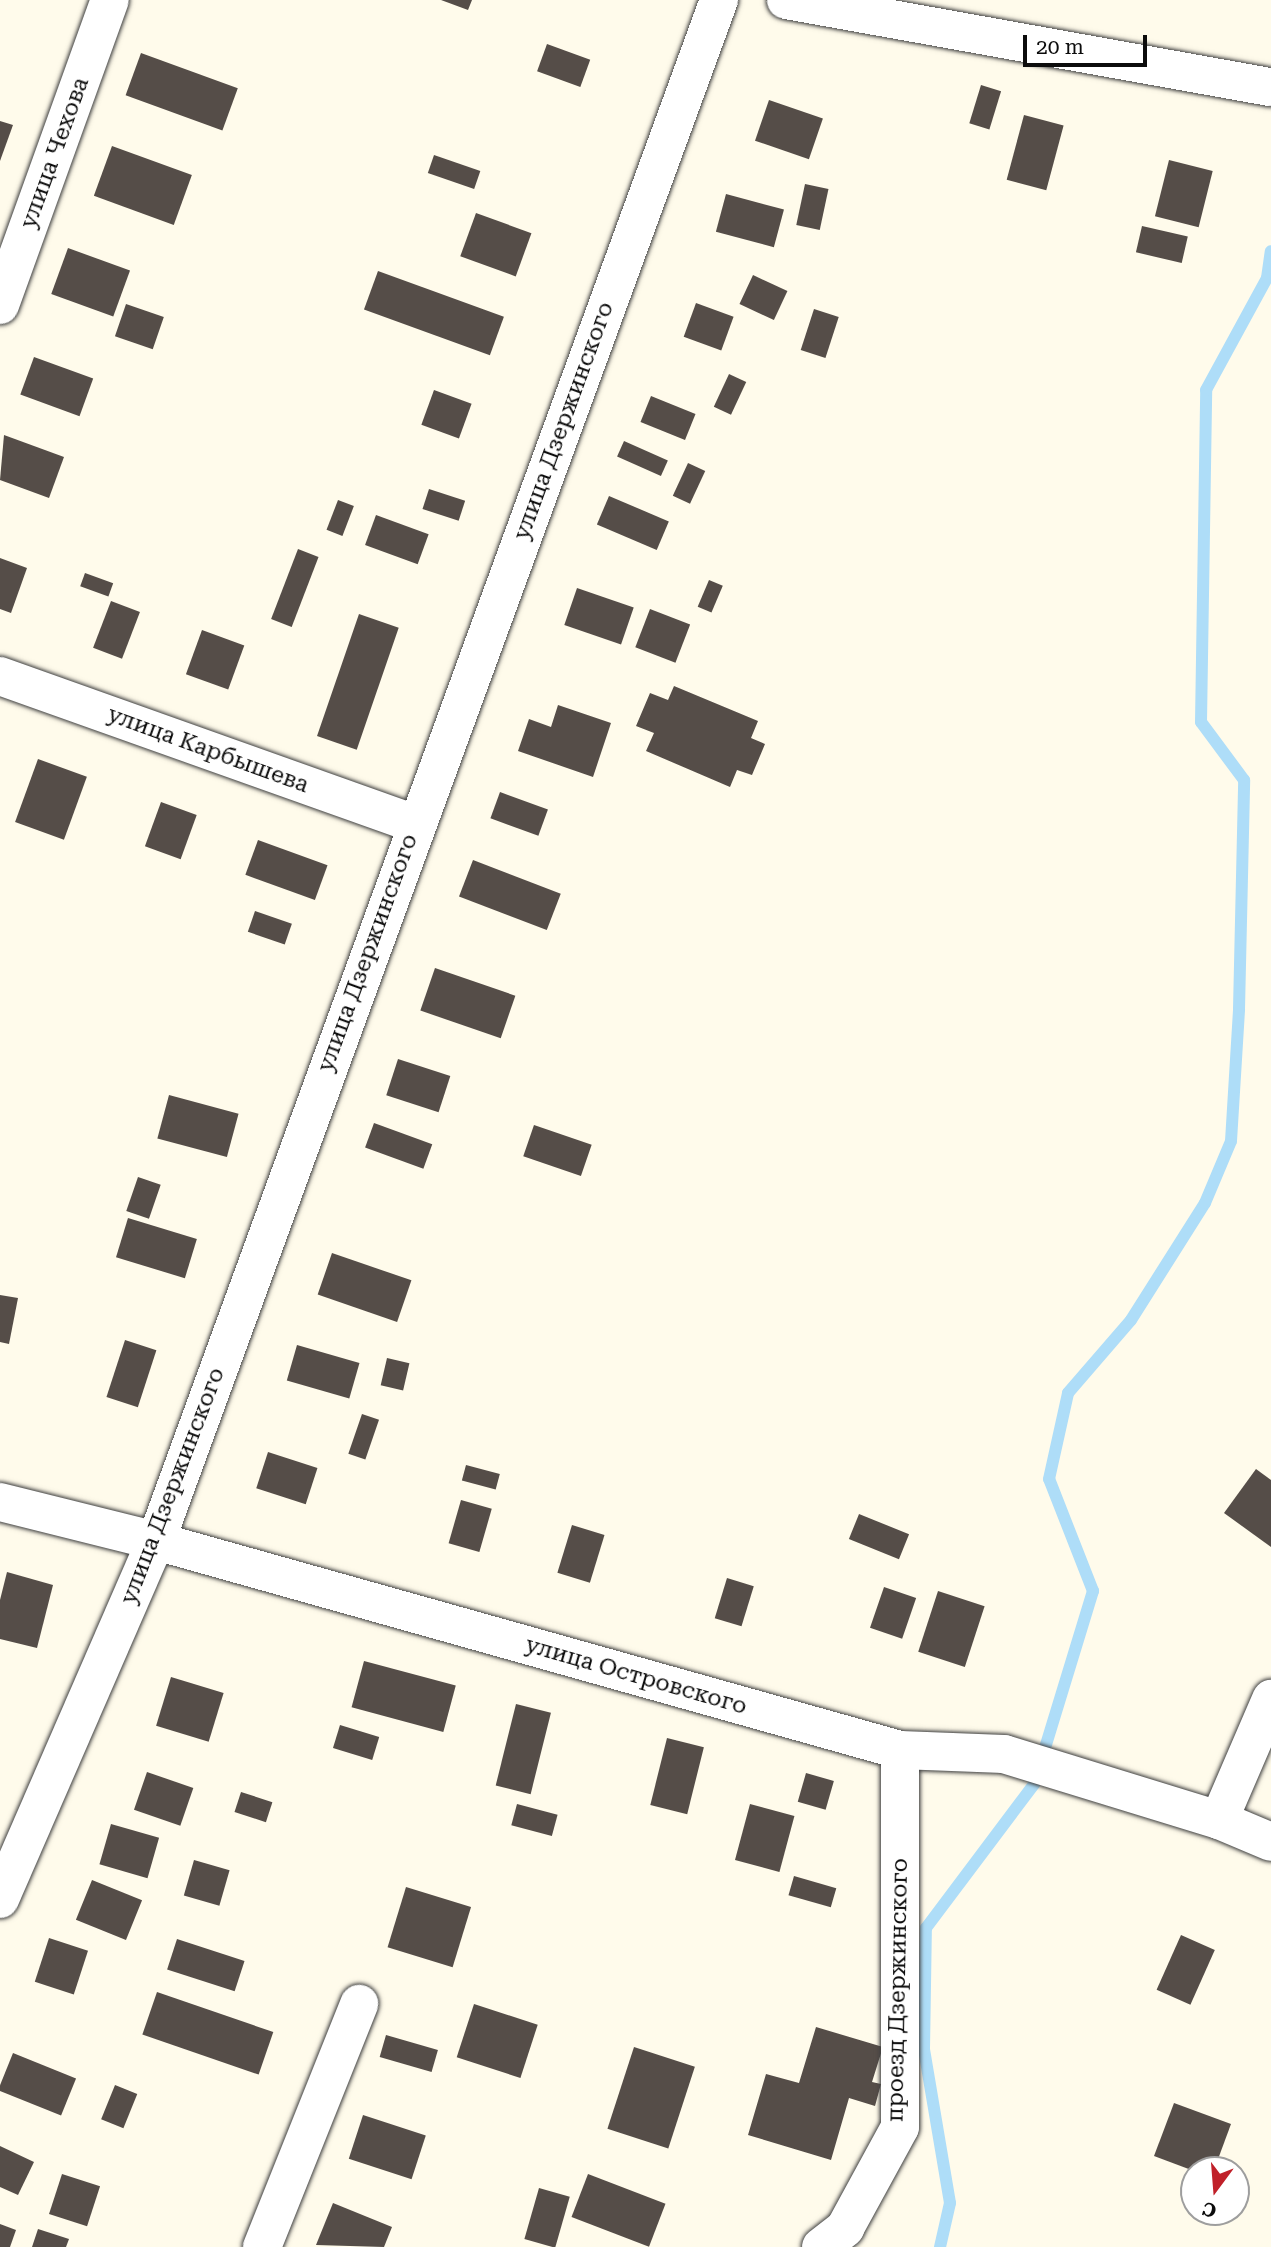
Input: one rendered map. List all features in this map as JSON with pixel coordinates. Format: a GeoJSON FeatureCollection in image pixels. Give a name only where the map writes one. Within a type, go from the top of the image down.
{"type":"FeatureCollection","features":[{"type":"Feature","properties":{"kind":"street","name":"улица Чехова"},"geometry":{"type":"LineString","coordinates":[[0,306],[110,0]]}},
{"type":"Feature","properties":{"kind":"street","name":"улица Дзержинского"},"geometry":{"type":"LineString","coordinates":[[0,1899],[156,1541],[415,824],[719,0]]}},
{"type":"Feature","properties":{"kind":"street"},"geometry":{"type":"LineString","coordinates":[[786,0],[1271,87]]}},
{"type":"Feature","properties":{"kind":"street","name":"улица Карбышева"},"geometry":{"type":"LineString","coordinates":[[0,676],[415,824]]}},
{"type":"Feature","properties":{"kind":"street","name":"улица Островского"},"geometry":{"type":"LineString","coordinates":[[0,1502],[156,1541],[900,1750],[1004,1754],[1219,1820],[1271,1842]]}},
{"type":"Feature","properties":{"kind":"street"},"geometry":{"type":"LineString","coordinates":[[1219,1820],[1271,1699]]}},
{"type":"Feature","properties":{"kind":"street","name":"проезд Дзержинского"},"geometry":{"type":"LineString","coordinates":[[821,2247],[845,2228],[900,2127],[900,1750]]}},
{"type":"Feature","properties":{"kind":"street"},"geometry":{"type":"LineString","coordinates":[[262,2247],[359,2004]]}},
{"type":"Feature","properties":{"kind":"building"},"geometry":{"type":"Polygon","coordinates":[[[441,0],[472,0],[468,10],[441,0]]]}},
{"type":"Feature","properties":{"kind":"building"},"geometry":{"type":"Polygon","coordinates":[[[547,44],[590,60],[580,87],[537,71],[547,44]]]}},
{"type":"Feature","properties":{"kind":"building"},"geometry":{"type":"Polygon","coordinates":[[[141,53],[238,88],[222,131],[126,95],[141,53]]]}},
{"type":"Feature","properties":{"kind":"building"},"geometry":{"type":"Polygon","coordinates":[[[981,85],[1001,91],[989,129],[969,123],[981,85]]]}},
{"type":"Feature","properties":{"kind":"building"},"geometry":{"type":"Polygon","coordinates":[[[769,100],[823,119],[809,159],[755,141],[769,100]]]}},
{"type":"Feature","properties":{"kind":"building"},"geometry":{"type":"Polygon","coordinates":[[[1024,115],[1064,126],[1046,190],[1007,180],[1024,115]]]}},
{"type":"Feature","properties":{"kind":"building"},"geometry":{"type":"Polygon","coordinates":[[[0,121],[13,125],[0,161],[0,121]]]}},
{"type":"Feature","properties":{"kind":"building"},"geometry":{"type":"Polygon","coordinates":[[[112,146],[192,175],[174,225],[94,196],[112,146]]]}},
{"type":"Feature","properties":{"kind":"building"},"geometry":{"type":"Polygon","coordinates":[[[434,155],[480,171],[474,189],[428,173],[434,155]]]}},
{"type":"Feature","properties":{"kind":"building"},"geometry":{"type":"Polygon","coordinates":[[[1169,160],[1213,171],[1199,227],[1155,216],[1169,160]]]}},
{"type":"Feature","properties":{"kind":"building"},"geometry":{"type":"Polygon","coordinates":[[[805,184],[828,189],[820,230],[796,225],[805,184]]]}},
{"type":"Feature","properties":{"kind":"building"},"geometry":{"type":"Polygon","coordinates":[[[726,194],[784,210],[774,247],[716,232],[726,194]]]}},
{"type":"Feature","properties":{"kind":"building"},"geometry":{"type":"Polygon","coordinates":[[[476,213],[531,233],[516,276],[460,256],[476,213]]]}},
{"type":"Feature","properties":{"kind":"building"},"geometry":{"type":"Polygon","coordinates":[[[1142,226],[1188,237],[1182,263],[1136,252],[1142,226]]]}},
{"type":"Feature","properties":{"kind":"building"},"geometry":{"type":"Polygon","coordinates":[[[68,248],[130,271],[113,317],[51,294],[68,248]]]}},
{"type":"Feature","properties":{"kind":"building"},"geometry":{"type":"Polygon","coordinates":[[[378,271],[504,317],[490,355],[364,310],[378,271]]]}},
{"type":"Feature","properties":{"kind":"building"},"geometry":{"type":"Polygon","coordinates":[[[753,275],[787,291],[774,320],[739,304],[753,275]]]}},
{"type":"Feature","properties":{"kind":"building"},"geometry":{"type":"Polygon","coordinates":[[[696,303],[734,317],[721,351],[684,337],[696,303]]]}},
{"type":"Feature","properties":{"kind":"building"},"geometry":{"type":"Polygon","coordinates":[[[126,304],[164,317],[153,349],[115,336],[126,304]]]}},
{"type":"Feature","properties":{"kind":"building"},"geometry":{"type":"Polygon","coordinates":[[[814,309],[839,317],[825,358],[801,350],[814,309]]]}},
{"type":"Feature","properties":{"kind":"building"},"geometry":{"type":"Polygon","coordinates":[[[34,357],[93,379],[80,416],[20,395],[34,357]]]}},
{"type":"Feature","properties":{"kind":"building"},"geometry":{"type":"Polygon","coordinates":[[[729,374],[746,382],[731,415],[714,407],[729,374]]]}},
{"type":"Feature","properties":{"kind":"building"},"geometry":{"type":"Polygon","coordinates":[[[434,390],[472,404],[459,438],[421,425],[434,390]]]}},
{"type":"Feature","properties":{"kind":"building"},"geometry":{"type":"Polygon","coordinates":[[[651,396],[696,414],[685,440],[641,422],[651,396]]]}},
{"type":"Feature","properties":{"kind":"building"},"geometry":{"type":"Polygon","coordinates":[[[4,435],[64,457],[49,498],[0,480],[4,435]]]}},
{"type":"Feature","properties":{"kind":"building"},"geometry":{"type":"Polygon","coordinates":[[[624,441],[668,461],[661,476],[617,457],[624,441]]]}},
{"type":"Feature","properties":{"kind":"building"},"geometry":{"type":"Polygon","coordinates":[[[688,463],[705,471],[690,504],[673,496],[688,463]]]}},
{"type":"Feature","properties":{"kind":"building"},"geometry":{"type":"Polygon","coordinates":[[[429,489],[465,501],[459,521],[423,509],[429,489]]]}},
{"type":"Feature","properties":{"kind":"building"},"geometry":{"type":"Polygon","coordinates":[[[609,496],[669,521],[657,550],[597,525],[609,496]]]}},
{"type":"Feature","properties":{"kind":"building"},"geometry":{"type":"Polygon","coordinates":[[[338,500],[354,506],[342,536],[327,530],[338,500]]]}},
{"type":"Feature","properties":{"kind":"building"},"geometry":{"type":"Polygon","coordinates":[[[376,515],[429,534],[418,564],[365,545],[376,515]]]}},
{"type":"Feature","properties":{"kind":"building"},"geometry":{"type":"Polygon","coordinates":[[[298,549],[319,557],[292,627],[271,619],[298,549]]]}},
{"type":"Feature","properties":{"kind":"building"},"geometry":{"type":"Polygon","coordinates":[[[0,558],[27,568],[11,613],[0,609],[0,558]]]}},
{"type":"Feature","properties":{"kind":"building"},"geometry":{"type":"Polygon","coordinates":[[[85,573],[113,583],[108,596],[80,586],[85,573]]]}},
{"type":"Feature","properties":{"kind":"building"},"geometry":{"type":"Polygon","coordinates":[[[709,580],[723,586],[711,613],[698,607],[709,580]]]}},
{"type":"Feature","properties":{"kind":"building"},"geometry":{"type":"Polygon","coordinates":[[[577,588],[634,608],[621,644],[564,625],[577,588]]]}},
{"type":"Feature","properties":{"kind":"building"},"geometry":{"type":"Polygon","coordinates":[[[111,601],[140,612],[122,659],[93,648],[111,601]]]}},
{"type":"Feature","properties":{"kind":"building"},"geometry":{"type":"Polygon","coordinates":[[[650,609],[690,624],[675,663],[635,647],[650,609]]]}},
{"type":"Feature","properties":{"kind":"building"},"geometry":{"type":"Polygon","coordinates":[[[359,614],[399,628],[357,750],[317,736],[359,614]]]}},
{"type":"Feature","properties":{"kind":"building"},"geometry":{"type":"Polygon","coordinates":[[[202,630],[244,645],[228,690],[186,674],[202,630]]]}},
{"type":"Feature","properties":{"kind":"building"},"geometry":{"type":"Polygon","coordinates":[[[674,686],[758,721],[751,738],[765,744],[752,775],[737,770],[730,787],[646,751],[654,733],[636,726],[650,693],[668,700],[674,686]]]}},
{"type":"Feature","properties":{"kind":"building"},"geometry":{"type":"Polygon","coordinates":[[[558,705],[611,723],[593,777],[518,751],[529,719],[551,727],[558,705]]]}},
{"type":"Feature","properties":{"kind":"building"},"geometry":{"type":"Polygon","coordinates":[[[38,759],[87,777],[64,840],[15,822],[38,759]]]}},
{"type":"Feature","properties":{"kind":"building"},"geometry":{"type":"Polygon","coordinates":[[[500,792],[548,809],[538,836],[490,818],[500,792]]]}},
{"type":"Feature","properties":{"kind":"building"},"geometry":{"type":"Polygon","coordinates":[[[161,802],[197,815],[181,859],[145,846],[161,802]]]}},
{"type":"Feature","properties":{"kind":"building"},"geometry":{"type":"Polygon","coordinates":[[[258,840],[328,865],[315,900],[245,875],[258,840]]]}},
{"type":"Feature","properties":{"kind":"building"},"geometry":{"type":"Polygon","coordinates":[[[473,860],[561,894],[547,930],[459,896],[473,860]]]}},
{"type":"Feature","properties":{"kind":"building"},"geometry":{"type":"Polygon","coordinates":[[[255,911],[292,924],[285,944],[248,932],[255,911]]]}},
{"type":"Feature","properties":{"kind":"building"},"geometry":{"type":"Polygon","coordinates":[[[435,968],[515,996],[501,1038],[420,1011],[435,968]]]}},
{"type":"Feature","properties":{"kind":"building"},"geometry":{"type":"Polygon","coordinates":[[[398,1059],[450,1076],[439,1112],[386,1095],[398,1059]]]}},
{"type":"Feature","properties":{"kind":"building"},"geometry":{"type":"Polygon","coordinates":[[[169,1095],[239,1114],[227,1157],[157,1138],[169,1095]]]}},
{"type":"Feature","properties":{"kind":"building"},"geometry":{"type":"Polygon","coordinates":[[[374,1123],[432,1144],[423,1169],[365,1147],[374,1123]]]}},
{"type":"Feature","properties":{"kind":"building"},"geometry":{"type":"Polygon","coordinates":[[[534,1125],[592,1145],[581,1176],[523,1156],[534,1125]]]}},
{"type":"Feature","properties":{"kind":"building"},"geometry":{"type":"Polygon","coordinates":[[[138,1177],[161,1185],[149,1219],[126,1211],[138,1177]]]}},
{"type":"Feature","properties":{"kind":"building"},"geometry":{"type":"Polygon","coordinates":[[[128,1218],[197,1239],[185,1278],[116,1257],[128,1218]]]}},
{"type":"Feature","properties":{"kind":"building"},"geometry":{"type":"Polygon","coordinates":[[[332,1253],[411,1280],[397,1322],[318,1295],[332,1253]]]}},
{"type":"Feature","properties":{"kind":"building"},"geometry":{"type":"Polygon","coordinates":[[[0,1295],[18,1298],[9,1344],[0,1342],[0,1295]]]}},
{"type":"Feature","properties":{"kind":"building"},"geometry":{"type":"Polygon","coordinates":[[[125,1340],[156,1350],[138,1407],[106,1397],[125,1340]]]}},
{"type":"Feature","properties":{"kind":"building"},"geometry":{"type":"Polygon","coordinates":[[[297,1345],[359,1363],[349,1398],[287,1381],[297,1345]]]}},
{"type":"Feature","properties":{"kind":"building"},"geometry":{"type":"Polygon","coordinates":[[[387,1358],[409,1363],[403,1390],[381,1385],[387,1358]]]}},
{"type":"Feature","properties":{"kind":"building"},"geometry":{"type":"Polygon","coordinates":[[[362,1414],[379,1420],[365,1460],[348,1454],[362,1414]]]}},
{"type":"Feature","properties":{"kind":"building"},"geometry":{"type":"Polygon","coordinates":[[[268,1452],[317,1468],[306,1504],[256,1488],[268,1452]]]}},
{"type":"Feature","properties":{"kind":"building"},"geometry":{"type":"Polygon","coordinates":[[[466,1465],[500,1474],[496,1490],[462,1480],[466,1465]]]}},
{"type":"Feature","properties":{"kind":"building"},"geometry":{"type":"Polygon","coordinates":[[[1256,1469],[1271,1480],[1271,1547],[1224,1513],[1256,1469]]]}},
{"type":"Feature","properties":{"kind":"building"},"geometry":{"type":"Polygon","coordinates":[[[461,1500],[492,1509],[479,1552],[449,1543],[461,1500]]]}},
{"type":"Feature","properties":{"kind":"building"},"geometry":{"type":"Polygon","coordinates":[[[859,1514],[909,1534],[899,1559],[849,1539],[859,1514]]]}},
{"type":"Feature","properties":{"kind":"building"},"geometry":{"type":"Polygon","coordinates":[[[572,1525],[605,1535],[590,1583],[557,1573],[572,1525]]]}},
{"type":"Feature","properties":{"kind":"building"},"geometry":{"type":"Polygon","coordinates":[[[7,1572],[53,1585],[37,1648],[0,1639],[0,1600],[7,1572]]]}},
{"type":"Feature","properties":{"kind":"building"},"geometry":{"type":"Polygon","coordinates":[[[727,1578],[754,1586],[741,1626],[715,1618],[727,1578]]]}},
{"type":"Feature","properties":{"kind":"building"},"geometry":{"type":"Polygon","coordinates":[[[884,1587],[916,1598],[902,1639],[870,1628],[884,1587]]]}},
{"type":"Feature","properties":{"kind":"building"},"geometry":{"type":"Polygon","coordinates":[[[938,1591],[985,1606],[965,1667],[918,1652],[938,1591]]]}},
{"type":"Feature","properties":{"kind":"building"},"geometry":{"type":"Polygon","coordinates":[[[364,1661],[456,1686],[443,1732],[352,1707],[364,1661]]]}},
{"type":"Feature","properties":{"kind":"building"},"geometry":{"type":"Polygon","coordinates":[[[171,1677],[224,1693],[209,1742],[156,1726],[171,1677]]]}},
{"type":"Feature","properties":{"kind":"building"},"geometry":{"type":"Polygon","coordinates":[[[516,1704],[551,1713],[531,1794],[496,1786],[516,1704]]]}},
{"type":"Feature","properties":{"kind":"building"},"geometry":{"type":"Polygon","coordinates":[[[340,1725],[379,1737],[372,1760],[333,1748],[340,1725]]]}},
{"type":"Feature","properties":{"kind":"building"},"geometry":{"type":"Polygon","coordinates":[[[667,1738],[704,1747],[687,1814],[650,1805],[667,1738]]]}},
{"type":"Feature","properties":{"kind":"building"},"geometry":{"type":"Polygon","coordinates":[[[147,1772],[193,1788],[180,1826],[134,1810],[147,1772]]]}},
{"type":"Feature","properties":{"kind":"building"},"geometry":{"type":"Polygon","coordinates":[[[806,1773],[834,1781],[826,1810],[798,1802],[806,1773]]]}},
{"type":"Feature","properties":{"kind":"building"},"geometry":{"type":"Polygon","coordinates":[[[241,1792],[272,1802],[266,1822],[235,1812],[241,1792]]]}},
{"type":"Feature","properties":{"kind":"building"},"geometry":{"type":"Polygon","coordinates":[[[517,1804],[558,1815],[552,1836],[511,1825],[517,1804]]]}},
{"type":"Feature","properties":{"kind":"building"},"geometry":{"type":"Polygon","coordinates":[[[750,1804],[794,1816],[779,1872],[735,1860],[750,1804]]]}},
{"type":"Feature","properties":{"kind":"building"},"geometry":{"type":"Polygon","coordinates":[[[111,1824],[159,1838],[147,1878],[99,1864],[111,1824]]]}},
{"type":"Feature","properties":{"kind":"building"},"geometry":{"type":"Polygon","coordinates":[[[194,1860],[230,1870],[219,1906],[184,1896],[194,1860]]]}},
{"type":"Feature","properties":{"kind":"building"},"geometry":{"type":"Polygon","coordinates":[[[794,1876],[836,1888],[831,1907],[788,1895],[794,1876]]]}},
{"type":"Feature","properties":{"kind":"building"},"geometry":{"type":"Polygon","coordinates":[[[92,1880],[142,1900],[126,1940],[76,1920],[92,1880]]]}},
{"type":"Feature","properties":{"kind":"building"},"geometry":{"type":"Polygon","coordinates":[[[406,1887],[471,1907],[453,1967],[388,1947],[406,1887]]]}},
{"type":"Feature","properties":{"kind":"building"},"geometry":{"type":"Polygon","coordinates":[[[1181,1935],[1215,1950],[1190,2005],[1157,1990],[1181,1935]]]}},
{"type":"Feature","properties":{"kind":"building"},"geometry":{"type":"Polygon","coordinates":[[[49,1938],[88,1951],[74,1994],[35,1982],[49,1938]]]}},
{"type":"Feature","properties":{"kind":"building"},"geometry":{"type":"Polygon","coordinates":[[[177,1939],[245,1961],[235,1991],[167,1969],[177,1939]]]}},
{"type":"Feature","properties":{"kind":"building"},"geometry":{"type":"Polygon","coordinates":[[[157,1992],[273,2032],[259,2075],[142,2035],[157,1992]]]}},
{"type":"Feature","properties":{"kind":"building"},"geometry":{"type":"Polygon","coordinates":[[[474,2004],[538,2025],[520,2078],[457,2057],[474,2004]]]}},
{"type":"Feature","properties":{"kind":"building"},"geometry":{"type":"Polygon","coordinates":[[[816,2027],[883,2047],[872,2082],[881,2084],[875,2106],[849,2098],[831,2160],[748,2135],[766,2074],[799,2083],[816,2027]]]}},
{"type":"Feature","properties":{"kind":"building"},"geometry":{"type":"Polygon","coordinates":[[[386,2035],[438,2050],[432,2072],[380,2057],[386,2035]]]}},
{"type":"Feature","properties":{"kind":"building"},"geometry":{"type":"Polygon","coordinates":[[[634,2047],[695,2067],[668,2149],[607,2129],[634,2047]]]}},
{"type":"Feature","properties":{"kind":"building"},"geometry":{"type":"Polygon","coordinates":[[[13,2053],[76,2078],[61,2116],[0,2091],[13,2053]]]}},
{"type":"Feature","properties":{"kind":"building"},"geometry":{"type":"Polygon","coordinates":[[[115,2085],[137,2094],[123,2128],[101,2119],[115,2085]]]}},
{"type":"Feature","properties":{"kind":"building"},"geometry":{"type":"Polygon","coordinates":[[[1174,2103],[1231,2124],[1219,2156],[1180,2156],[1180,2166],[1154,2156],[1174,2103]]]}},
{"type":"Feature","properties":{"kind":"building"},"geometry":{"type":"Polygon","coordinates":[[[363,2115],[426,2135],[412,2179],[349,2159],[363,2115]]]}},
{"type":"Feature","properties":{"kind":"building"},"geometry":{"type":"Polygon","coordinates":[[[0,2146],[34,2162],[18,2195],[0,2187],[0,2146]]]}},
{"type":"Feature","properties":{"kind":"building"},"geometry":{"type":"Polygon","coordinates":[[[62,2174],[100,2186],[87,2226],[49,2214],[62,2174]]]}},
{"type":"Feature","properties":{"kind":"building"},"geometry":{"type":"Polygon","coordinates":[[[588,2174],[665,2204],[649,2247],[572,2217],[588,2174]]]}},
{"type":"Feature","properties":{"kind":"building"},"geometry":{"type":"Polygon","coordinates":[[[539,2188],[570,2197],[555,2247],[524,2239],[539,2188]]]}},
{"type":"Feature","properties":{"kind":"building"},"geometry":{"type":"Polygon","coordinates":[[[333,2203],[392,2227],[384,2247],[316,2245],[333,2203]]]}},
{"type":"Feature","properties":{"kind":"building"},"geometry":{"type":"Polygon","coordinates":[[[0,2224],[16,2230],[10,2247],[0,2247],[0,2224]]]}},
{"type":"Feature","properties":{"kind":"building"},"geometry":{"type":"Polygon","coordinates":[[[38,2229],[69,2239],[66,2247],[32,2247],[38,2229]]]}},
{"type":"Feature","properties":{"kind":"waterway"},"geometry":{"type":"LineString","coordinates":[[940,2247],[950,2203],[924,2049],[926,1928],[1034,1784],[1093,1591],[1049,1479],[1068,1393],[1131,1320],[1205,1203],[1231,1141],[1239,1009],[1244,780],[1201,722],[1206,390],[1267,278],[1271,251]]}}]}
